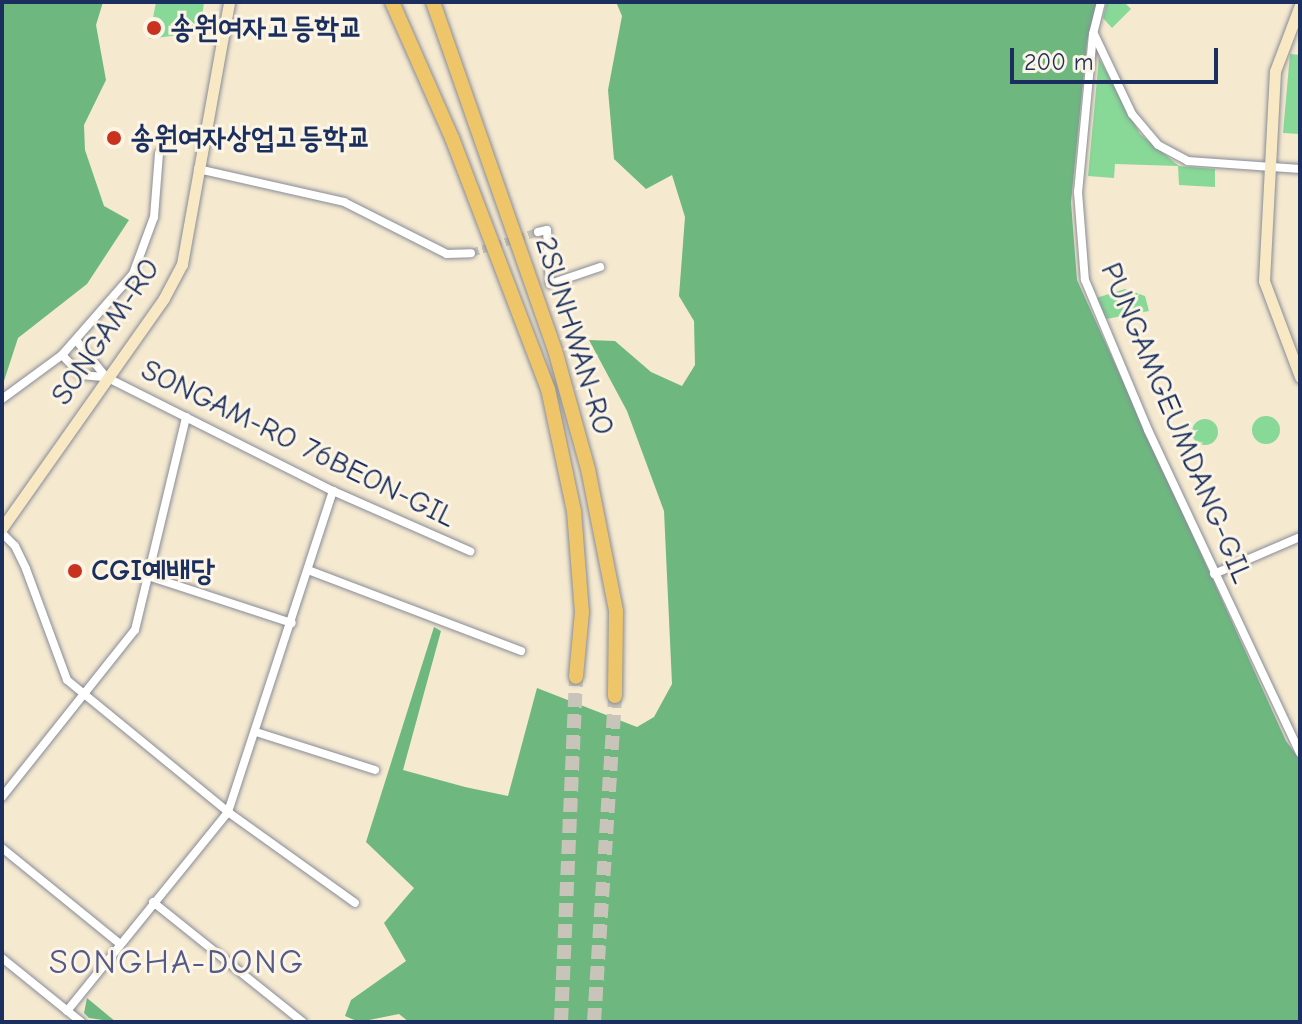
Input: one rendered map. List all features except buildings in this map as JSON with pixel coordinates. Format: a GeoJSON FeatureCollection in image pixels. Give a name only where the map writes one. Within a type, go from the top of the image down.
{"type":"FeatureCollection","features":[{"type":"Feature","properties":{"kind":"highway","name":"2SUNHWAN-RO"},"geometry":{"type":"LineString","coordinates":[[392,2],[468,179],[548,389],[574,511],[582,612],[576,677]]}},
{"type":"Feature","properties":{"kind":"highway","name":"2SUNHWAN-RO"},"geometry":{"type":"LineString","coordinates":[[433,2],[555,350],[588,469],[616,611],[615,696]]}},
{"type":"Feature","properties":{"kind":"main road","name":"SONGAM-RO"},"geometry":{"type":"LineString","coordinates":[[2,531],[182,264],[229,2]]}},
{"type":"Feature","properties":{"kind":"main road"},"geometry":{"type":"LineString","coordinates":[[1300,5],[1277,61],[1264,281],[1300,377]]}},
{"type":"Feature","properties":{"kind":"street","name":"PUNGAMGEUMDANG-GIL"},"geometry":{"type":"LineString","coordinates":[[1101,2],[1093,34],[1078,192],[1081,267],[1100,323],[1214,574],[1300,753]]}},
{"type":"Feature","properties":{"kind":"street"},"geometry":{"type":"LineString","coordinates":[[1093,34],[1132,114],[1158,145],[1188,161],[1300,169]]}},
{"type":"Feature","properties":{"kind":"street"},"geometry":{"type":"LineString","coordinates":[[2,399],[62,355],[118,296],[144,251],[154,217],[159,153]]}},
{"type":"Feature","properties":{"kind":"street"},"geometry":{"type":"LineString","coordinates":[[198,169],[344,202],[447,254],[471,253]]}},
{"type":"Feature","properties":{"kind":"street"},"geometry":{"type":"LineString","coordinates":[[538,232],[547,230],[550,284],[600,267]]}},
{"type":"Feature","properties":{"kind":"street"},"geometry":{"type":"LineString","coordinates":[[76,340],[106,377]]}},
{"type":"Feature","properties":{"kind":"street","name":"SONGAM-RO 76BEON-GIL"},"geometry":{"type":"LineString","coordinates":[[62,355],[81,375],[106,377],[333,491],[470,551]]}},
{"type":"Feature","properties":{"kind":"street"},"geometry":{"type":"LineString","coordinates":[[2,797],[135,630],[151,577],[186,417]]}},
{"type":"Feature","properties":{"kind":"street"},"geometry":{"type":"LineString","coordinates":[[67,1011],[228,812],[333,491]]}},
{"type":"Feature","properties":{"kind":"street"},"geometry":{"type":"LineString","coordinates":[[2,531],[15,546],[26,569],[59,669],[228,812],[355,903]]}},
{"type":"Feature","properties":{"kind":"street"},"geometry":{"type":"LineString","coordinates":[[1214,574],[1300,537]]}},
{"type":"Feature","properties":{"kind":"street"},"geometry":{"type":"LineString","coordinates":[[308,570],[521,651]]}},
{"type":"Feature","properties":{"kind":"street"},"geometry":{"type":"LineString","coordinates":[[151,577],[292,623]]}},
{"type":"Feature","properties":{"kind":"street"},"geometry":{"type":"LineString","coordinates":[[256,732],[375,770]]}},
{"type":"Feature","properties":{"kind":"street"},"geometry":{"type":"LineString","coordinates":[[2,848],[120,944]]}},
{"type":"Feature","properties":{"kind":"street"},"geometry":{"type":"LineString","coordinates":[[153,902],[303,1022]]}},
{"type":"Feature","properties":{"kind":"street"},"geometry":{"type":"LineString","coordinates":[[2,958],[81,1022]]}},
{"type":"Feature","properties":{"kind":"green space"},"geometry":{"type":"Polygon","coordinates":[[[2,2],[103,2],[96,25],[106,80],[84,125],[85,150],[104,206],[129,220],[87,284],[18,338],[2,387],[2,2]]]}},
{"type":"Feature","properties":{"kind":"green space"},"geometry":{"type":"Polygon","coordinates":[[[156,2],[204,2],[200,32],[149,39],[156,2]]]}},
{"type":"Feature","properties":{"kind":"green space"},"geometry":{"type":"Polygon","coordinates":[[[616,2],[1097,2],[1087,42],[1071,202],[1077,280],[1286,741],[1300,760],[1300,1022],[409,1022],[399,1014],[359,1022],[345,1016],[351,1000],[406,961],[384,923],[414,888],[366,842],[434,627],[441,631],[403,770],[465,787],[508,796],[537,688],[637,727],[654,717],[672,684],[664,511],[627,411],[589,340],[615,341],[651,372],[682,386],[695,365],[694,321],[679,296],[685,217],[672,175],[646,189],[614,159],[608,90],[622,16],[616,2]]]}},
{"type":"Feature","properties":{"kind":"green space"},"geometry":{"type":"Polygon","coordinates":[[[1107,2],[1124,2],[1131,9],[1112,28],[1103,18],[1107,2]]]}},
{"type":"Feature","properties":{"kind":"green space"},"geometry":{"type":"Polygon","coordinates":[[[1290,54],[1300,55],[1300,134],[1283,133],[1290,54]]]}},
{"type":"Feature","properties":{"kind":"green space"},"geometry":{"type":"Polygon","coordinates":[[[1099,58],[1140,134],[1179,166],[1215,169],[1215,187],[1179,185],[1178,166],[1115,164],[1114,178],[1088,176],[1099,58]]]}},
{"type":"Feature","properties":{"kind":"green space"},"geometry":{"type":"Polygon","coordinates":[[[1125,289],[1145,296],[1149,311],[1106,319],[1096,298],[1125,289]]]}},
{"type":"Feature","properties":{"kind":"green space"},"geometry":{"type":"Polygon","coordinates":[[[1266,416],[1276,420],[1280,430],[1276,440],[1266,444],[1256,440],[1252,430],[1256,420],[1266,416]]]}},
{"type":"Feature","properties":{"kind":"green space"},"geometry":{"type":"Polygon","coordinates":[[[1205,419],[1214,423],[1218,432],[1214,441],[1205,445],[1196,441],[1192,432],[1196,423],[1205,419]]]}},
{"type":"Feature","properties":{"kind":"green space"},"geometry":{"type":"Polygon","coordinates":[[[87,998],[116,1022],[89,1018],[84,1013],[87,998]]]}},
{"type":"Feature","properties":{"kind":"tunnel"},"geometry":{"type":"LineString","coordinates":[[471,253],[538,232]]}},
{"type":"Feature","properties":{"kind":"tunnel"},"geometry":{"type":"LineString","coordinates":[[561,1022],[576,677]]}},
{"type":"Feature","properties":{"kind":"tunnel"},"geometry":{"type":"LineString","coordinates":[[594,1022],[615,696]]}},
{"type":"Feature","properties":{"kind":"place","name":"송원여자고등학교"},"geometry":{"type":"Point","coordinates":[154,28]}},
{"type":"Feature","properties":{"kind":"place","name":"송원여자상업고등학교"},"geometry":{"type":"Point","coordinates":[114,138]}},
{"type":"Feature","properties":{"kind":"place","name":"CGI예배당"},"geometry":{"type":"Point","coordinates":[75,571]}},
{"type":"Feature","properties":{"kind":"district","name":"SONGHA-DONG"},"geometry":{"type":"Point","coordinates":[177,963]}}]}
